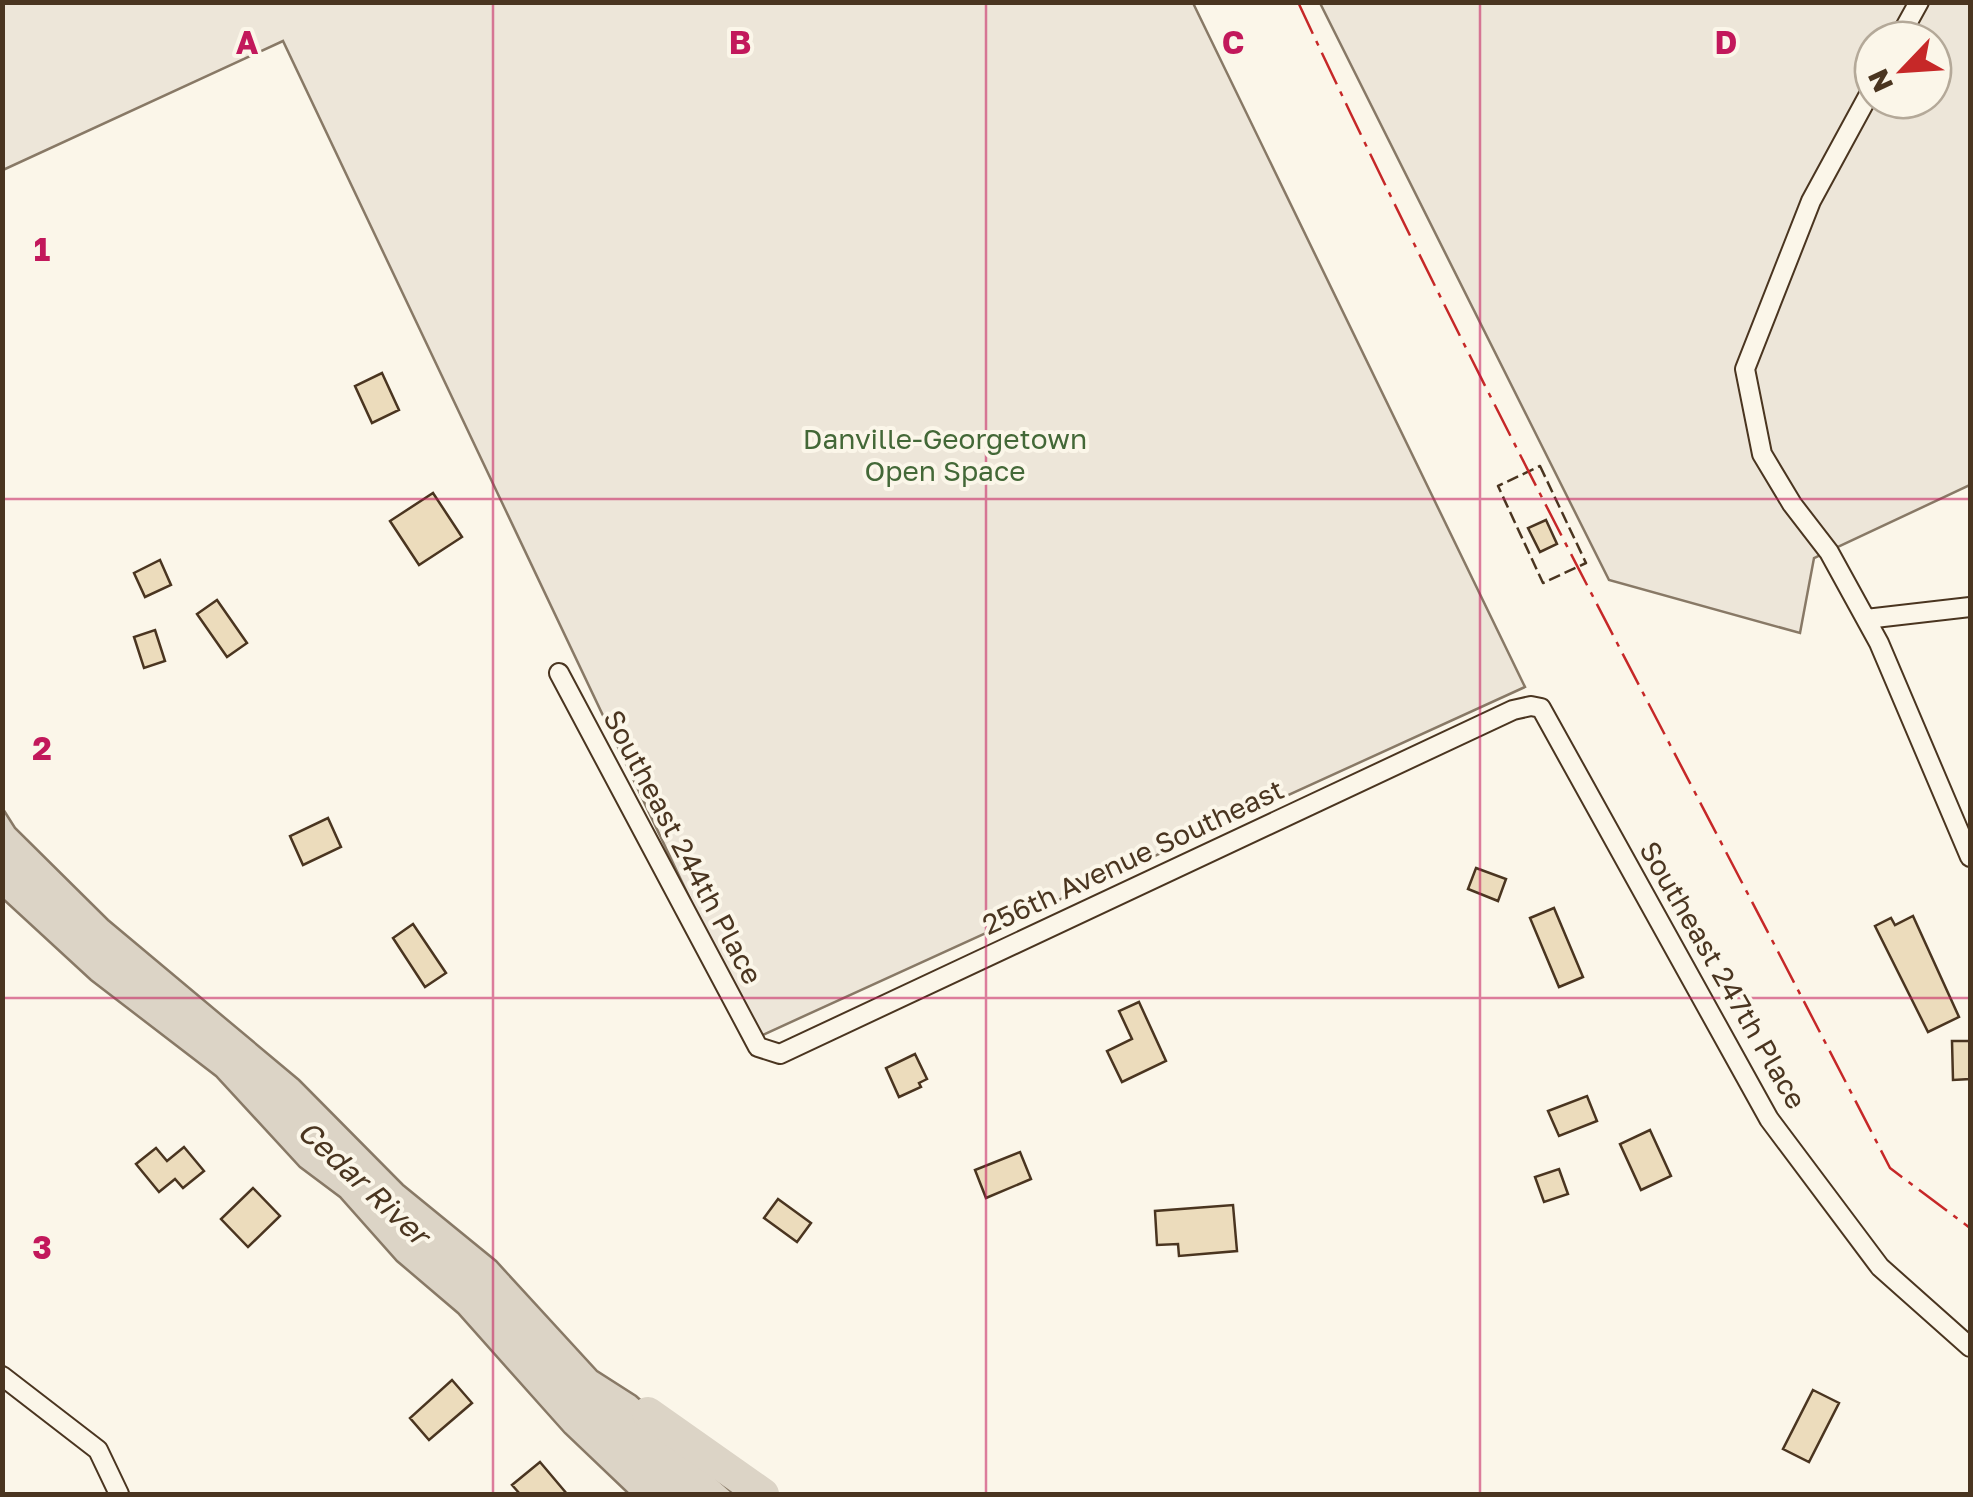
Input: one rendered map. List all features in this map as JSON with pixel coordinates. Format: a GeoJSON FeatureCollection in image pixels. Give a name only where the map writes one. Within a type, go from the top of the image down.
{"type":"FeatureCollection","features":[{"type":"Feature","properties":{"kind":"street"},"geometry":{"type":"LineString","coordinates":[[1855,120],[1811,201],[1745,369],[1762,454],[1792,504],[1829,552],[1866,619],[1910,711],[1970,857]]}},
{"type":"Feature","properties":{"kind":"street"},"geometry":{"type":"LineString","coordinates":[[1866,619],[1970,606]]}},
{"type":"Feature","properties":{"kind":"street","name":"Southeast 244th Place"},"geometry":{"type":"LineString","coordinates":[[559,673],[758,1046]]}},
{"type":"Feature","properties":{"kind":"street","name":"256th Avenue Southeast"},"geometry":{"type":"LineString","coordinates":[[758,1046],[780,1054],[1512,710],[1531,706]]}},
{"type":"Feature","properties":{"kind":"street","name":"Southeast 247th Place"},"geometry":{"type":"LineString","coordinates":[[1531,706],[1541,708],[1769,1119],[1880,1267],[1970,1346]]}},
{"type":"Feature","properties":{"kind":"street"},"geometry":{"type":"LineString","coordinates":[[2,1376],[98,1450],[120,1494]]}},
{"type":"Feature","properties":{"kind":"green space","name":"Danville-Georgetown Open Space"},"geometry":{"type":"Polygon","coordinates":[[[2,3],[1193,3],[1525,687],[756,1038],[283,41],[3,170],[2,3]]]}},
{"type":"Feature","properties":{"kind":"green space"},"geometry":{"type":"Polygon","coordinates":[[[1320,3],[1970,3],[1970,485],[1814,558],[1800,633],[1609,580],[1320,3]]]}},
{"type":"Feature","properties":{"kind":"water"},"geometry":{"type":"Polygon","coordinates":[[[3,809],[15,828],[108,920],[299,1080],[403,1185],[496,1261],[597,1371],[636,1396],[682,1437],[699,1463],[734,1494],[629,1494],[565,1433],[458,1313],[397,1261],[340,1197],[300,1167],[216,1076],[91,980],[3,899],[3,809]]]}},
{"type":"Feature","properties":{"kind":"building"},"geometry":{"type":"Polygon","coordinates":[[[382,373],[399,410],[372,423],[355,386],[382,373]]]}},
{"type":"Feature","properties":{"kind":"building"},"geometry":{"type":"Polygon","coordinates":[[[433,493],[462,537],[419,565],[390,521],[433,493]]]}},
{"type":"Feature","properties":{"kind":"building"},"geometry":{"type":"Polygon","coordinates":[[[1546,520],[1557,544],[1540,552],[1528,528],[1546,520]]]}},
{"type":"Feature","properties":{"kind":"building"},"geometry":{"type":"Polygon","coordinates":[[[160,560],[171,585],[145,597],[134,573],[160,560]]]}},
{"type":"Feature","properties":{"kind":"building"},"geometry":{"type":"Polygon","coordinates":[[[217,600],[247,643],[227,657],[197,614],[217,600]]]}},
{"type":"Feature","properties":{"kind":"building"},"geometry":{"type":"Polygon","coordinates":[[[155,630],[165,661],[144,668],[134,637],[155,630]]]}},
{"type":"Feature","properties":{"kind":"building"},"geometry":{"type":"Polygon","coordinates":[[[328,818],[341,847],[303,865],[290,836],[328,818]]]}},
{"type":"Feature","properties":{"kind":"building"},"geometry":{"type":"Polygon","coordinates":[[[1476,868],[1506,879],[1498,901],[1468,889],[1476,868]]]}},
{"type":"Feature","properties":{"kind":"building"},"geometry":{"type":"Polygon","coordinates":[[[1554,908],[1583,977],[1559,987],[1530,918],[1554,908]]]}},
{"type":"Feature","properties":{"kind":"building"},"geometry":{"type":"Polygon","coordinates":[[[1913,916],[1959,1017],[1928,1032],[1875,926],[1891,918],[1895,925],[1913,916]]]}},
{"type":"Feature","properties":{"kind":"building"},"geometry":{"type":"Polygon","coordinates":[[[413,924],[446,973],[425,987],[393,938],[413,924]]]}},
{"type":"Feature","properties":{"kind":"building"},"geometry":{"type":"Polygon","coordinates":[[[1139,1002],[1166,1061],[1122,1082],[1107,1051],[1132,1039],[1119,1011],[1139,1002]]]}},
{"type":"Feature","properties":{"kind":"building"},"geometry":{"type":"Polygon","coordinates":[[[1952,1041],[1970,1041],[1970,1079],[1953,1080],[1952,1041]]]}},
{"type":"Feature","properties":{"kind":"building"},"geometry":{"type":"Polygon","coordinates":[[[915,1054],[927,1079],[919,1083],[921,1087],[899,1097],[886,1068],[915,1054]]]}},
{"type":"Feature","properties":{"kind":"building"},"geometry":{"type":"Polygon","coordinates":[[[1587,1096],[1597,1121],[1559,1136],[1548,1111],[1587,1096]]]}},
{"type":"Feature","properties":{"kind":"building"},"geometry":{"type":"Polygon","coordinates":[[[1650,1130],[1671,1176],[1641,1190],[1620,1144],[1650,1130]]]}},
{"type":"Feature","properties":{"kind":"building"},"geometry":{"type":"Polygon","coordinates":[[[184,1147],[204,1171],[183,1188],[175,1179],[159,1192],[136,1164],[156,1148],[167,1161],[184,1147]]]}},
{"type":"Feature","properties":{"kind":"building"},"geometry":{"type":"Polygon","coordinates":[[[1020,1152],[1031,1179],[986,1198],[975,1170],[1020,1152]]]}},
{"type":"Feature","properties":{"kind":"building"},"geometry":{"type":"Polygon","coordinates":[[[1559,1169],[1568,1194],[1544,1202],[1535,1177],[1559,1169]]]}},
{"type":"Feature","properties":{"kind":"building"},"geometry":{"type":"Polygon","coordinates":[[[253,1188],[280,1216],[248,1247],[221,1219],[253,1188]]]}},
{"type":"Feature","properties":{"kind":"building"},"geometry":{"type":"Polygon","coordinates":[[[778,1199],[811,1223],[797,1242],[764,1218],[778,1199]]]}},
{"type":"Feature","properties":{"kind":"building"},"geometry":{"type":"Polygon","coordinates":[[[1233,1205],[1237,1251],[1179,1256],[1178,1244],[1157,1245],[1155,1211],[1233,1205]]]}},
{"type":"Feature","properties":{"kind":"building"},"geometry":{"type":"Polygon","coordinates":[[[452,1380],[472,1403],[429,1440],[410,1418],[452,1380]]]}},
{"type":"Feature","properties":{"kind":"building"},"geometry":{"type":"Polygon","coordinates":[[[1813,1390],[1839,1403],[1809,1462],[1783,1449],[1813,1390]]]}},
{"type":"Feature","properties":{"kind":"building"},"geometry":{"type":"Polygon","coordinates":[[[540,1462],[567,1494],[520,1494],[512,1485],[540,1462]]]}},
{"type":"Feature","properties":{"kind":"waterway","name":"Cedar River"},"geometry":{"type":"LineString","coordinates":[[648,1413],[763,1494]]}},
{"type":"Feature","properties":{"kind":"fence"},"geometry":{"type":"LineString","coordinates":[[1540,466],[1586,563],[1543,583],[1498,486],[1540,466]]}},
{"type":"Feature","properties":{"kind":"power"},"geometry":{"type":"LineString","coordinates":[[1298,2],[1514,442],[1890,1168],[1970,1228]]}}]}
